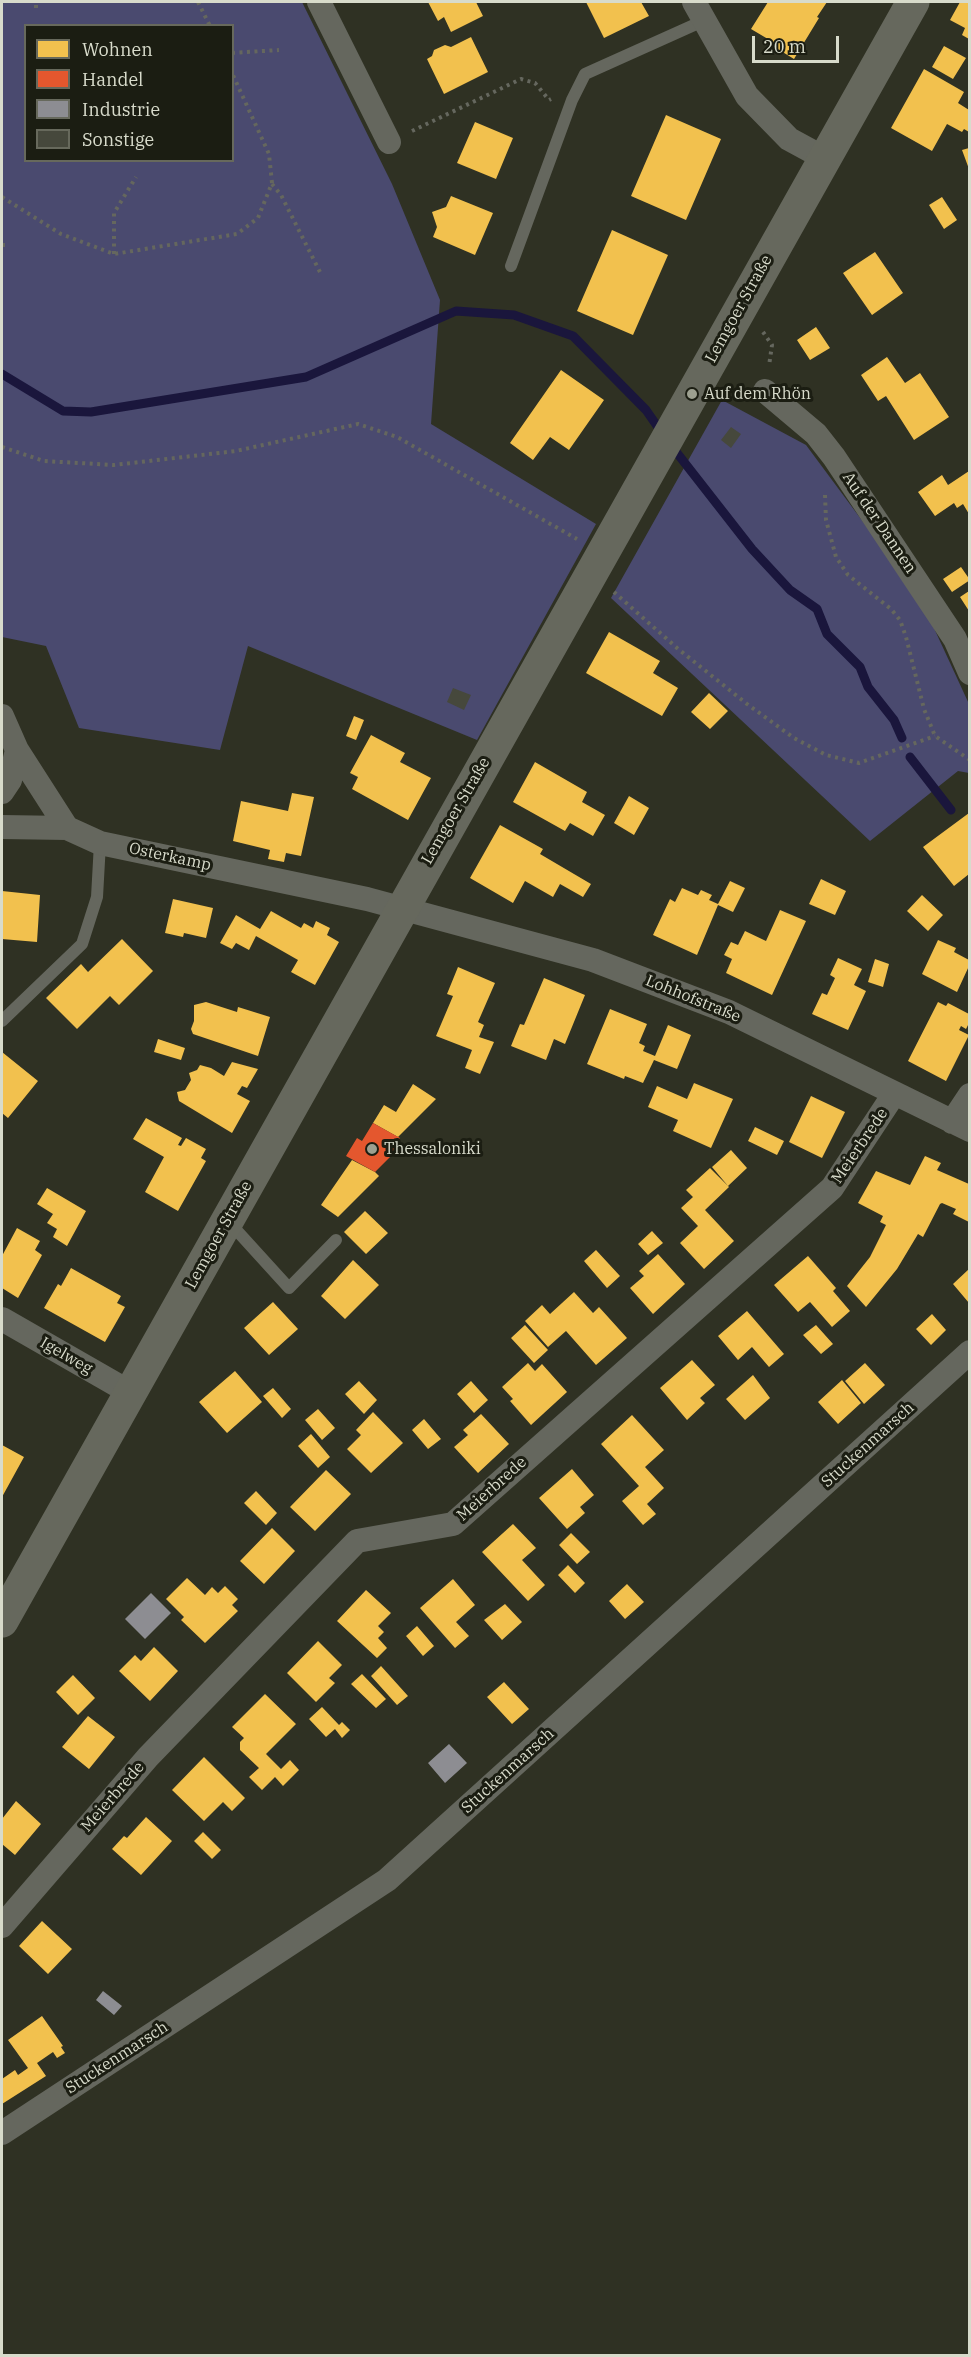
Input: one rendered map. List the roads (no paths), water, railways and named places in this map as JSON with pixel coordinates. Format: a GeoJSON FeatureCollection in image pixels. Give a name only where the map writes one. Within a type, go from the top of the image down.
{"type":"FeatureCollection","features":[{"type":"Feature","properties":{"kind":"main road","name":"Lemgoer Straße"},"geometry":{"type":"LineString","coordinates":[[2,1621],[913,2]]}},
{"type":"Feature","properties":{"kind":"street"},"geometry":{"type":"LineString","coordinates":[[319,2],[388,142]]}},
{"type":"Feature","properties":{"kind":"street"},"geometry":{"type":"LineString","coordinates":[[699,11],[747,96],[789,139],[824,158]]}},
{"type":"Feature","properties":{"kind":"street","name":"Auf der Dannen"},"geometry":{"type":"LineString","coordinates":[[765,391],[816,434],[834,457],[955,639],[969,673]]}},
{"type":"Feature","properties":{"kind":"street"},"geometry":{"type":"LineString","coordinates":[[2,716],[17,750],[67,828]]}},
{"type":"Feature","properties":{"kind":"street"},"geometry":{"type":"LineString","coordinates":[[2,792],[10,780],[17,750]]}},
{"type":"Feature","properties":{"kind":"street"},"geometry":{"type":"LineString","coordinates":[[2,827],[67,828]]}},
{"type":"Feature","properties":{"kind":"street","name":"Osterkamp"},"geometry":{"type":"LineString","coordinates":[[67,828],[100,843],[367,898],[401,909]]}},
{"type":"Feature","properties":{"kind":"street","name":"Lohhofstraße"},"geometry":{"type":"LineString","coordinates":[[401,909],[593,960],[729,1012],[961,1126]]}},
{"type":"Feature","properties":{"kind":"street","name":"Meierbrede"},"geometry":{"type":"LineString","coordinates":[[2,1926],[148,1757],[357,1540],[453,1524],[832,1188],[894,1094]]}},
{"type":"Feature","properties":{"kind":"street"},"geometry":{"type":"LineString","coordinates":[[961,1126],[969,1095]]}},
{"type":"Feature","properties":{"kind":"street","name":"Igelweg"},"geometry":{"type":"LineString","coordinates":[[2,1319],[131,1393]]}},
{"type":"Feature","properties":{"kind":"street","name":"Stuckenmarsch"},"geometry":{"type":"LineString","coordinates":[[2,2133],[387,1880],[969,1352]]}},
{"type":"Feature","properties":{"kind":"lane"},"geometry":{"type":"LineString","coordinates":[[511,266],[572,99],[585,74],[699,11]]}},
{"type":"Feature","properties":{"kind":"lane"},"geometry":{"type":"LineString","coordinates":[[2,1021],[82,944],[97,897],[100,843]]}},
{"type":"Feature","properties":{"kind":"lane"},"geometry":{"type":"LineString","coordinates":[[228,1221],[289,1288],[336,1240]]}},
{"type":"Feature","properties":{"kind":"waterway"},"geometry":{"type":"LineString","coordinates":[[2,374],[63,411],[91,412],[306,377],[456,311],[514,315],[573,336],[646,410],[662,433]]}},
{"type":"Feature","properties":{"kind":"waterway"},"geometry":{"type":"LineString","coordinates":[[670,444],[752,549],[790,590],[817,609],[827,634],[860,667],[868,687],[894,720],[902,738]]}},
{"type":"Feature","properties":{"kind":"waterway"},"geometry":{"type":"LineString","coordinates":[[910,757],[951,810]]}},
{"type":"Feature","properties":{"kind":"place","name":"Auf dem Rhön"},"geometry":{"type":"Point","coordinates":[692,394]}},
{"type":"Feature","properties":{"kind":"place","name":"Thessaloniki"},"geometry":{"type":"Point","coordinates":[372,1149]}}]}
